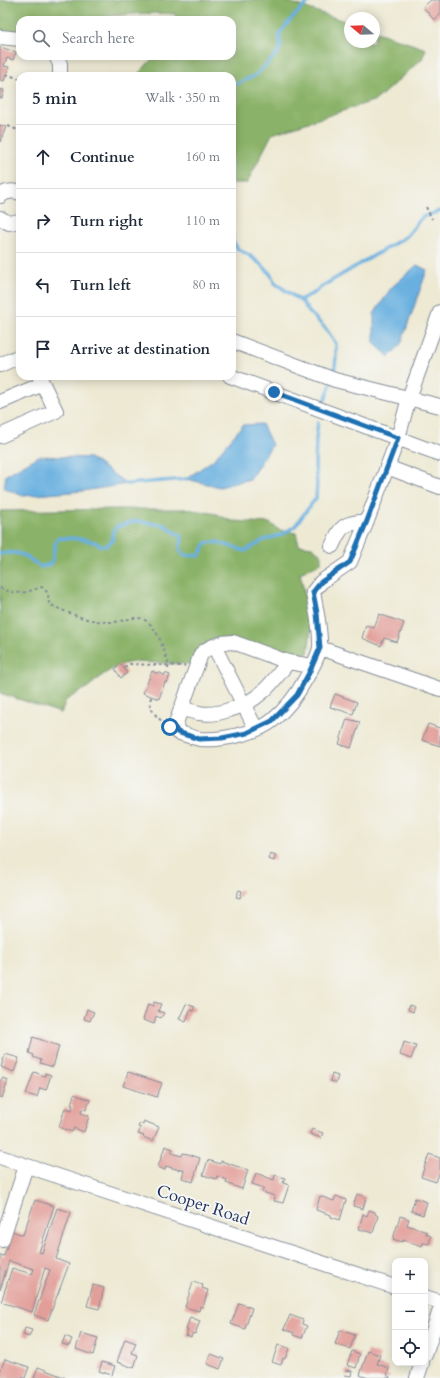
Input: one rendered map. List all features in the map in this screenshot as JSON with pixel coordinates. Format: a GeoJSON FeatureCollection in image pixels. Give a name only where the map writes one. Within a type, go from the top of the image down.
{"type":"FeatureCollection","features":[{"type":"Feature","properties":{"kind":"street"},"geometry":{"type":"LineString","coordinates":[[0,37],[16,39]]}},
{"type":"Feature","properties":{"kind":"street"},"geometry":{"type":"LineString","coordinates":[[60,60],[60,72]]}},
{"type":"Feature","properties":{"kind":"street"},"geometry":{"type":"LineString","coordinates":[[0,196],[4,193],[16,192]]}},
{"type":"Feature","properties":{"kind":"street"},"geometry":{"type":"LineString","coordinates":[[0,218],[10,223],[16,222]]}},
{"type":"Feature","properties":{"kind":"street"},"geometry":{"type":"LineString","coordinates":[[312,666],[288,662],[233,642],[226,642],[206,649],[201,654],[176,722],[177,732],[199,739],[222,738],[247,733],[272,721],[297,695],[312,666],[320,648],[317,613],[313,592],[321,582],[350,562],[398,438],[409,398],[440,312]]}},
{"type":"Feature","properties":{"kind":"street"},"geometry":{"type":"LineString","coordinates":[[236,343],[335,380],[440,406]]}},
{"type":"Feature","properties":{"kind":"street"},"geometry":{"type":"LineString","coordinates":[[0,365],[16,358]]}},
{"type":"Feature","properties":{"kind":"street"},"geometry":{"type":"LineString","coordinates":[[236,378],[440,454]]}},
{"type":"Feature","properties":{"kind":"street"},"geometry":{"type":"LineString","coordinates":[[0,402],[41,380],[56,411],[0,436]]}},
{"type":"Feature","properties":{"kind":"street"},"geometry":{"type":"LineString","coordinates":[[387,467],[440,487]]}},
{"type":"Feature","properties":{"kind":"street"},"geometry":{"type":"LineString","coordinates":[[332,546],[340,528],[350,524],[367,521]]}},
{"type":"Feature","properties":{"kind":"street"},"geometry":{"type":"LineString","coordinates":[[214,646],[256,729]]}},
{"type":"Feature","properties":{"kind":"street"},"geometry":{"type":"LineString","coordinates":[[320,648],[440,689]]}},
{"type":"Feature","properties":{"kind":"street"},"geometry":{"type":"LineString","coordinates":[[181,708],[199,713],[219,713],[244,705],[257,698],[288,662]]}},
{"type":"Feature","properties":{"kind":"street","name":"Cooper Road"},"geometry":{"type":"LineString","coordinates":[[0,1157],[392,1286]]}},
{"type":"Feature","properties":{"kind":"street"},"geometry":{"type":"LineString","coordinates":[[2,1240],[26,1166]]}},
{"type":"Feature","properties":{"kind":"street"},"geometry":{"type":"LineString","coordinates":[[428,1298],[440,1302]]}},
{"type":"Feature","properties":{"kind":"street"},"geometry":{"type":"LineString","coordinates":[[428,1346],[440,1310]]}},
{"type":"Feature","properties":{"kind":"street"},"geometry":{"type":"LineString","coordinates":[[417,1378],[421,1366]]}},
{"type":"Feature","properties":{"kind":"path"},"geometry":{"type":"LineString","coordinates":[[6,74],[16,78]]}},
{"type":"Feature","properties":{"kind":"path"},"geometry":{"type":"LineString","coordinates":[[8,126],[16,129]]}},
{"type":"Feature","properties":{"kind":"path"},"geometry":{"type":"LineString","coordinates":[[426,207],[432,219]]}},
{"type":"Feature","properties":{"kind":"path"},"geometry":{"type":"LineString","coordinates":[[0,588],[15,594],[42,587],[48,593],[49,604],[88,620],[115,622],[132,618],[141,619],[150,623],[158,634],[169,665],[167,672]]}},
{"type":"Feature","properties":{"kind":"path"},"geometry":{"type":"LineString","coordinates":[[124,667],[130,664],[196,667]]}},
{"type":"Feature","properties":{"kind":"path"},"geometry":{"type":"LineString","coordinates":[[151,698],[151,707],[155,715],[164,724],[176,729]]}},
{"type":"Feature","properties":{"kind":"green space"},"geometry":{"type":"Polygon","coordinates":[[[0,0],[283,0],[344,21],[344,48],[380,48],[380,33],[426,49],[422,59],[376,100],[272,134],[247,183],[236,183],[236,72],[140,72],[151,60],[236,60],[236,16],[175,16],[175,14],[156,13],[110,16],[16,16],[16,34],[0,33],[0,0]]]}},
{"type":"Feature","properties":{"kind":"green space"},"geometry":{"type":"Polygon","coordinates":[[[186,509],[217,514],[231,521],[270,523],[279,530],[296,533],[299,545],[312,547],[321,554],[321,563],[300,573],[311,629],[308,653],[294,659],[220,638],[194,664],[132,662],[119,665],[104,674],[88,687],[66,700],[61,713],[0,693],[0,511],[186,509]]]}},
{"type":"Feature","properties":{"kind":"water"},"geometry":{"type":"Polygon","coordinates":[[[417,265],[427,270],[401,344],[389,357],[374,343],[374,314],[391,288],[417,265]]]}},
{"type":"Feature","properties":{"kind":"water"},"geometry":{"type":"Polygon","coordinates":[[[262,424],[272,445],[250,479],[220,487],[186,479],[213,460],[243,425],[262,424]]]}},
{"type":"Feature","properties":{"kind":"water"},"geometry":{"type":"Polygon","coordinates":[[[39,456],[90,458],[127,484],[83,491],[23,496],[4,488],[6,475],[39,456]]]}},
{"type":"Feature","properties":{"kind":"building"},"geometry":{"type":"Polygon","coordinates":[[[431,0],[440,0],[440,15],[434,20],[423,7],[431,0]]]}},
{"type":"Feature","properties":{"kind":"building"},"geometry":{"type":"Polygon","coordinates":[[[0,47],[16,52],[13,60],[7,58],[4,66],[9,67],[4,81],[0,80],[0,47]]]}},
{"type":"Feature","properties":{"kind":"building"},"geometry":{"type":"Polygon","coordinates":[[[0,89],[4,90],[2,98],[0,98],[0,89]]]}},
{"type":"Feature","properties":{"kind":"building"},"geometry":{"type":"Polygon","coordinates":[[[0,125],[6,127],[0,142],[0,125]]]}},
{"type":"Feature","properties":{"kind":"building"},"geometry":{"type":"Polygon","coordinates":[[[379,614],[404,623],[397,642],[384,638],[381,646],[362,638],[366,625],[374,628],[379,614]]]}},
{"type":"Feature","properties":{"kind":"building"},"geometry":{"type":"Polygon","coordinates":[[[121,664],[127,673],[121,678],[115,669],[121,664]]]}},
{"type":"Feature","properties":{"kind":"building"},"geometry":{"type":"Polygon","coordinates":[[[152,671],[161,673],[164,676],[165,673],[170,675],[167,683],[165,682],[159,699],[143,693],[152,671]]]}},
{"type":"Feature","properties":{"kind":"building"},"geometry":{"type":"Polygon","coordinates":[[[335,694],[357,702],[353,714],[330,707],[335,694]]]}},
{"type":"Feature","properties":{"kind":"building"},"geometry":{"type":"Polygon","coordinates":[[[347,719],[360,722],[351,748],[339,744],[347,719]]]}},
{"type":"Feature","properties":{"kind":"building"},"geometry":{"type":"Polygon","coordinates":[[[428,724],[440,728],[440,746],[422,740],[428,724]]]}},
{"type":"Feature","properties":{"kind":"building"},"geometry":{"type":"Polygon","coordinates":[[[270,853],[276,855],[274,861],[268,859],[270,853]]]}},
{"type":"Feature","properties":{"kind":"building"},"geometry":{"type":"Polygon","coordinates":[[[239,890],[242,891],[240,898],[236,897],[239,890]]]}},
{"type":"Feature","properties":{"kind":"building"},"geometry":{"type":"Polygon","coordinates":[[[154,1002],[161,1004],[158,1011],[164,1013],[161,1018],[156,1016],[154,1024],[143,1020],[148,1004],[153,1006],[154,1002]]]}},
{"type":"Feature","properties":{"kind":"building"},"geometry":{"type":"Polygon","coordinates":[[[186,1004],[195,1007],[193,1011],[190,1010],[186,1022],[179,1019],[186,1004]]]}},
{"type":"Feature","properties":{"kind":"building"},"geometry":{"type":"Polygon","coordinates":[[[409,1005],[415,1007],[413,1012],[408,1010],[409,1005]]]}},
{"type":"Feature","properties":{"kind":"building"},"geometry":{"type":"Polygon","coordinates":[[[87,1009],[94,1012],[90,1021],[84,1019],[87,1009]]]}},
{"type":"Feature","properties":{"kind":"building"},"geometry":{"type":"Polygon","coordinates":[[[33,1037],[59,1046],[53,1067],[40,1063],[41,1060],[33,1057],[34,1055],[29,1053],[33,1037]]]}},
{"type":"Feature","properties":{"kind":"building"},"geometry":{"type":"Polygon","coordinates":[[[404,1042],[416,1046],[411,1059],[400,1055],[404,1042]]]}},
{"type":"Feature","properties":{"kind":"building"},"geometry":{"type":"Polygon","coordinates":[[[5,1054],[19,1058],[14,1072],[1,1067],[5,1054]]]}},
{"type":"Feature","properties":{"kind":"building"},"geometry":{"type":"Polygon","coordinates":[[[34,1072],[45,1076],[45,1073],[51,1075],[46,1090],[40,1088],[37,1097],[26,1094],[34,1072]]]}},
{"type":"Feature","properties":{"kind":"building"},"geometry":{"type":"Polygon","coordinates":[[[128,1072],[162,1083],[157,1097],[123,1086],[128,1072]]]}},
{"type":"Feature","properties":{"kind":"building"},"geometry":{"type":"Polygon","coordinates":[[[332,1074],[338,1076],[336,1083],[330,1081],[332,1074]]]}},
{"type":"Feature","properties":{"kind":"building"},"geometry":{"type":"Polygon","coordinates":[[[2,1078],[8,1080],[2,1098],[0,1097],[0,1082],[2,1078]]]}},
{"type":"Feature","properties":{"kind":"building"},"geometry":{"type":"Polygon","coordinates":[[[74,1094],[90,1100],[86,1110],[82,1109],[81,1113],[89,1116],[84,1132],[74,1128],[72,1132],[59,1127],[65,1108],[72,1110],[73,1105],[71,1105],[74,1094]]]}},
{"type":"Feature","properties":{"kind":"building"},"geometry":{"type":"Polygon","coordinates":[[[144,1121],[159,1127],[153,1141],[138,1134],[141,1128],[138,1127],[140,1123],[143,1125],[144,1121]]]}},
{"type":"Feature","properties":{"kind":"building"},"geometry":{"type":"Polygon","coordinates":[[[312,1129],[323,1133],[321,1138],[310,1134],[312,1129]]]}},
{"type":"Feature","properties":{"kind":"building"},"geometry":{"type":"Polygon","coordinates":[[[165,1146],[173,1149],[171,1153],[182,1156],[183,1153],[200,1158],[193,1182],[182,1178],[184,1170],[166,1166],[165,1170],[158,1167],[165,1146]]]}},
{"type":"Feature","properties":{"kind":"building"},"geometry":{"type":"Polygon","coordinates":[[[429,1154],[440,1158],[440,1171],[436,1182],[421,1177],[429,1154]]]}},
{"type":"Feature","properties":{"kind":"building"},"geometry":{"type":"Polygon","coordinates":[[[208,1160],[220,1164],[221,1161],[248,1170],[242,1189],[226,1183],[227,1180],[217,1176],[216,1179],[203,1175],[208,1160]]]}},
{"type":"Feature","properties":{"kind":"building"},"geometry":{"type":"Polygon","coordinates":[[[256,1173],[274,1180],[275,1175],[285,1178],[283,1183],[289,1185],[283,1203],[274,1201],[275,1196],[262,1192],[264,1188],[252,1184],[256,1173]]]}},
{"type":"Feature","properties":{"kind":"building"},"geometry":{"type":"Polygon","coordinates":[[[357,1194],[366,1197],[363,1209],[353,1206],[357,1194]]]}},
{"type":"Feature","properties":{"kind":"building"},"geometry":{"type":"Polygon","coordinates":[[[320,1196],[334,1201],[336,1196],[346,1200],[340,1220],[316,1210],[320,1196]]]}},
{"type":"Feature","properties":{"kind":"building"},"geometry":{"type":"Polygon","coordinates":[[[415,1198],[427,1202],[423,1215],[411,1211],[415,1198]]]}},
{"type":"Feature","properties":{"kind":"building"},"geometry":{"type":"Polygon","coordinates":[[[35,1200],[54,1206],[39,1252],[42,1253],[57,1208],[71,1212],[56,1259],[69,1264],[48,1320],[34,1315],[50,1270],[45,1268],[32,1312],[1,1302],[12,1268],[32,1274],[34,1269],[9,1261],[0,1290],[0,1255],[4,1256],[12,1231],[23,1235],[35,1200]]]}},
{"type":"Feature","properties":{"kind":"building"},"geometry":{"type":"Polygon","coordinates":[[[369,1210],[375,1212],[378,1216],[373,1233],[359,1229],[363,1214],[367,1216],[369,1210]]]}},
{"type":"Feature","properties":{"kind":"building"},"geometry":{"type":"Polygon","coordinates":[[[400,1216],[409,1219],[407,1225],[427,1232],[426,1234],[431,1236],[429,1244],[423,1243],[422,1246],[403,1240],[402,1242],[393,1239],[400,1216]]]}},
{"type":"Feature","properties":{"kind":"building"},"geometry":{"type":"Polygon","coordinates":[[[193,1282],[203,1285],[202,1288],[208,1290],[203,1307],[200,1306],[199,1311],[185,1307],[193,1282]]]}},
{"type":"Feature","properties":{"kind":"building"},"geometry":{"type":"Polygon","coordinates":[[[93,1285],[104,1288],[99,1309],[87,1306],[93,1285]]]}},
{"type":"Feature","properties":{"kind":"building"},"geometry":{"type":"Polygon","coordinates":[[[239,1303],[252,1308],[245,1329],[231,1324],[239,1303]]]}},
{"type":"Feature","properties":{"kind":"building"},"geometry":{"type":"Polygon","coordinates":[[[290,1315],[303,1320],[302,1324],[307,1326],[302,1338],[293,1335],[294,1333],[284,1329],[290,1315]]]}},
{"type":"Feature","properties":{"kind":"building"},"geometry":{"type":"Polygon","coordinates":[[[190,1317],[200,1321],[195,1334],[193,1333],[191,1337],[186,1335],[190,1317]]]}},
{"type":"Feature","properties":{"kind":"building"},"geometry":{"type":"Polygon","coordinates":[[[25,1328],[32,1330],[29,1337],[23,1335],[25,1328]]]}},
{"type":"Feature","properties":{"kind":"building"},"geometry":{"type":"Polygon","coordinates":[[[340,1330],[355,1335],[350,1349],[335,1344],[340,1330]]]}},
{"type":"Feature","properties":{"kind":"building"},"geometry":{"type":"Polygon","coordinates":[[[81,1333],[98,1338],[93,1355],[76,1349],[81,1333]]]}},
{"type":"Feature","properties":{"kind":"building"},"geometry":{"type":"Polygon","coordinates":[[[65,1336],[72,1339],[69,1346],[62,1344],[65,1336]]]}},
{"type":"Feature","properties":{"kind":"building"},"geometry":{"type":"Polygon","coordinates":[[[125,1339],[136,1343],[132,1353],[138,1355],[134,1368],[117,1362],[125,1339]]]}},
{"type":"Feature","properties":{"kind":"building"},"geometry":{"type":"Polygon","coordinates":[[[278,1345],[289,1348],[281,1365],[272,1362],[278,1345]]]}},
{"type":"Feature","properties":{"kind":"building"},"geometry":{"type":"Polygon","coordinates":[[[352,1351],[360,1354],[356,1368],[347,1365],[352,1351]]]}},
{"type":"Feature","properties":{"kind":"building"},"geometry":{"type":"Polygon","coordinates":[[[368,1351],[380,1355],[377,1364],[389,1368],[387,1375],[390,1378],[368,1378],[360,1375],[368,1351]]]}},
{"type":"Feature","properties":{"kind":"building"},"geometry":{"type":"Polygon","coordinates":[[[211,1354],[224,1359],[220,1369],[207,1364],[211,1354]]]}},
{"type":"Feature","properties":{"kind":"building"},"geometry":{"type":"Polygon","coordinates":[[[5,1359],[29,1367],[25,1378],[0,1378],[0,1372],[5,1359]]]}},
{"type":"Feature","properties":{"kind":"building"},"geometry":{"type":"Polygon","coordinates":[[[102,1362],[115,1366],[112,1375],[99,1371],[102,1362]]]}},
{"type":"Feature","properties":{"kind":"building"},"geometry":{"type":"Polygon","coordinates":[[[38,1367],[66,1378],[34,1378],[38,1367]]]}},
{"type":"Feature","properties":{"kind":"building"},"geometry":{"type":"Polygon","coordinates":[[[346,1370],[352,1371],[351,1376],[345,1375],[346,1370]]]}},
{"type":"Feature","properties":{"kind":"waterway"},"geometry":{"type":"LineString","coordinates":[[236,84],[256,75],[277,54],[281,46],[279,35],[294,16],[311,0]]}},
{"type":"Feature","properties":{"kind":"waterway"},"geometry":{"type":"LineString","coordinates":[[299,300],[314,293],[321,287],[407,236],[422,217],[440,211]]}},
{"type":"Feature","properties":{"kind":"waterway"},"geometry":{"type":"LineString","coordinates":[[236,246],[238,249],[249,255],[263,266],[271,275],[275,283],[302,302],[309,312],[326,329],[336,344],[334,375]]}},
{"type":"Feature","properties":{"kind":"waterway"},"geometry":{"type":"LineString","coordinates":[[323,405],[331,384]]}},
{"type":"Feature","properties":{"kind":"waterway"},"geometry":{"type":"LineString","coordinates":[[0,554],[18,553],[27,557],[41,567],[51,564],[58,538],[86,540],[106,546],[113,540],[112,535],[116,527],[135,521],[164,525],[182,537],[180,549],[183,555],[199,556],[206,543],[217,542],[245,551],[264,540],[283,534],[295,526],[316,498],[317,483],[315,466],[318,422]]}},
{"type":"Feature","properties":{"kind":"waterway"},"geometry":{"type":"LineString","coordinates":[[127,484],[186,479]]}},
{"type":"Feature","properties":{"kind":"route"},"geometry":{"type":"LineString","coordinates":[[170,727],[176,729],[177,732],[199,739],[222,738],[247,733],[272,721],[297,695],[320,648],[317,613],[313,592],[321,582],[350,562],[398,438],[274,392]]}}]}
